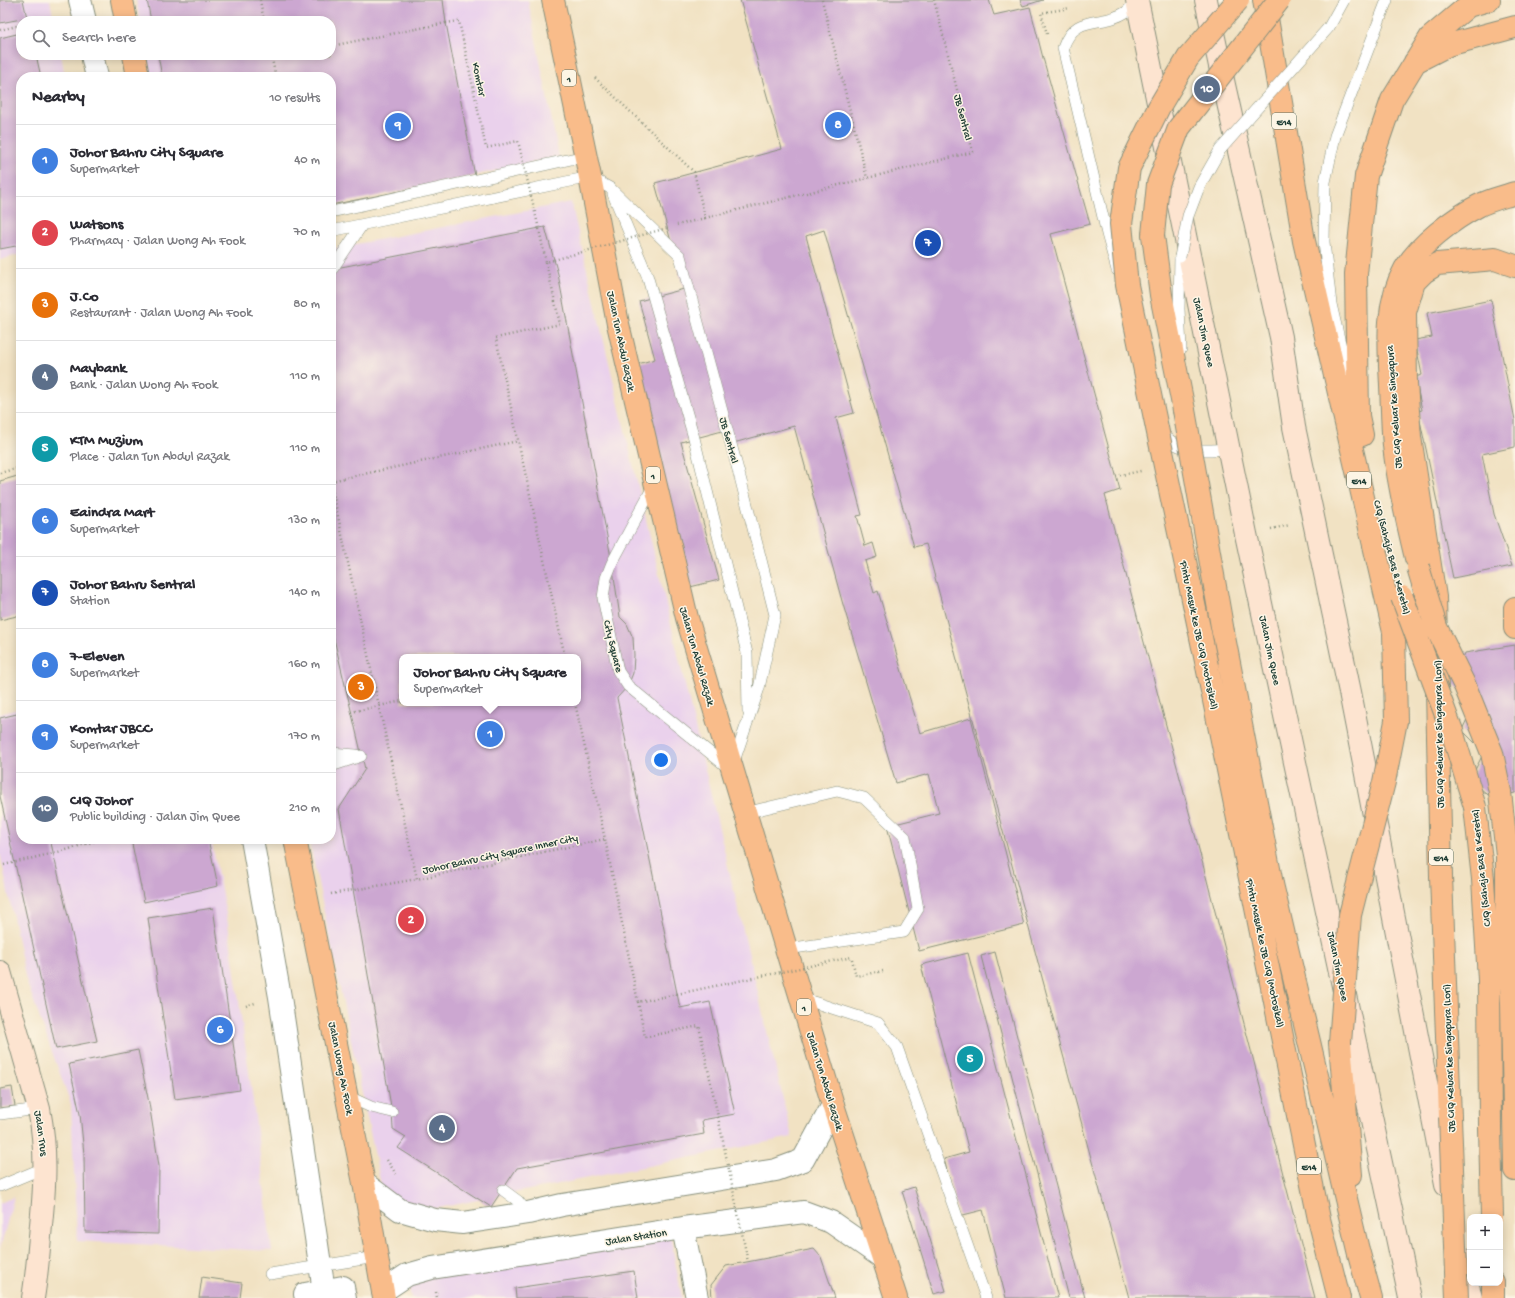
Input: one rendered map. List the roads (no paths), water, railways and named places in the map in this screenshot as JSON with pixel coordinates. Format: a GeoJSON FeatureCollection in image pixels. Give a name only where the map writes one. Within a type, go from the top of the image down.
{"type":"FeatureCollection","features":[{"type":"Feature","properties":{"kind":"main road"},"geometry":{"type":"LineString","coordinates":[[122,0],[125,16]]}},
{"type":"Feature","properties":{"kind":"main road","name":"Jalan Tun Abdul Razak"},"geometry":{"type":"LineString","coordinates":[[553,0],[590,177],[618,324],[687,618],[731,770],[787,949],[833,1105],[896,1298]]}},
{"type":"Feature","properties":{"kind":"main road","name":"Jalan Jim Quee"},"geometry":{"type":"LineString","coordinates":[[1137,0],[1228,449],[1410,1298]]}},
{"type":"Feature","properties":{"kind":"main road"},"geometry":{"type":"LineString","coordinates":[[1206,0],[1281,337],[1294,427],[1350,692],[1464,1275],[1471,1298]]}},
{"type":"Feature","properties":{"kind":"main road","name":"Pintu Masuk ke JB CIQ (Motosikal)"},"geometry":{"type":"LineString","coordinates":[[1238,0],[1188,58],[1159,107],[1129,168],[1121,224],[1127,285],[1319,1219],[1339,1298]]}},
{"type":"Feature","properties":{"kind":"main road","name":"E14"},"geometry":{"type":"LineString","coordinates":[[1264,0],[1304,241],[1394,632],[1396,722],[1384,782],[1350,916],[1340,1036],[1358,1250]]}},
{"type":"Feature","properties":{"kind":"main road","name":"E14"},"geometry":{"type":"LineString","coordinates":[[1279,0],[1179,128],[1158,184],[1153,234],[1161,295],[1184,410],[1225,640],[1272,884],[1358,1250],[1371,1298]]}},
{"type":"Feature","properties":{"kind":"main road"},"geometry":{"type":"LineString","coordinates":[[1415,62],[1430,38],[1446,24],[1468,6],[1489,0]]}},
{"type":"Feature","properties":{"kind":"main road"},"geometry":{"type":"LineString","coordinates":[[1415,62],[1448,45],[1515,27]]}},
{"type":"Feature","properties":{"kind":"main road"},"geometry":{"type":"LineString","coordinates":[[135,60],[137,72]]}},
{"type":"Feature","properties":{"kind":"main road","name":"E14"},"geometry":{"type":"LineString","coordinates":[[1358,416],[1356,274],[1366,176],[1392,100],[1415,62]]}},
{"type":"Feature","properties":{"kind":"main road","name":"JB CIQ Keluar ke Singapura"},"geometry":{"type":"LineString","coordinates":[[1515,193],[1479,206],[1445,226],[1422,248],[1405,269],[1396,292],[1390,315],[1388,340],[1394,446],[1403,501],[1418,567],[1436,626],[1465,686],[1492,753],[1500,792],[1507,855],[1507,919],[1512,1003],[1515,1170]]}},
{"type":"Feature","properties":{"kind":"main road","name":"JB CIQ Keluar ke Singapura (Lori)"},"geometry":{"type":"LineString","coordinates":[[1457,1298],[1441,876],[1435,597],[1410,437],[1406,384],[1405,312],[1414,282],[1424,272],[1437,264],[1494,259],[1515,266]]}},
{"type":"Feature","properties":{"kind":"main road","name":"CIQ (Sahaja Bas & Kereta)"},"geometry":{"type":"LineString","coordinates":[[1358,416],[1402,597],[1452,731],[1475,807],[1483,878],[1489,980],[1492,1214]]}},
{"type":"Feature","properties":{"kind":"main road"},"geometry":{"type":"LineString","coordinates":[[1515,608],[1515,628]]}},
{"type":"Feature","properties":{"kind":"main road","name":"Jalan Wong Ah Fook"},"geometry":{"type":"LineString","coordinates":[[296,844],[364,1183],[383,1294]]}},
{"type":"Feature","properties":{"kind":"main road","name":"Jalan Trus"},"geometry":{"type":"LineString","coordinates":[[0,972],[39,1109],[44,1132],[46,1167],[37,1274],[33,1298]]}},
{"type":"Feature","properties":{"kind":"main road"},"geometry":{"type":"LineString","coordinates":[[1493,1286],[1493,1298]]}},
{"type":"Feature","properties":{"kind":"street"},"geometry":{"type":"LineString","coordinates":[[80,0],[84,16]]}},
{"type":"Feature","properties":{"kind":"street"},"geometry":{"type":"LineString","coordinates":[[93,60],[96,72]]}},
{"type":"Feature","properties":{"kind":"street"},"geometry":{"type":"LineString","coordinates":[[253,844],[280,997],[320,1266],[315,1294],[343,1287],[345,1298]]}},
{"type":"Feature","properties":{"kind":"street"},"geometry":{"type":"LineString","coordinates":[[364,1183],[400,1210],[435,1220],[463,1223],[528,1213],[562,1205],[776,1170],[803,1160],[833,1105]]}},
{"type":"Feature","properties":{"kind":"street","name":"Jalan Station"},"geometry":{"type":"LineString","coordinates":[[383,1294],[406,1275],[432,1268],[683,1228],[804,1212],[831,1222],[883,1258]]}},
{"type":"Feature","properties":{"kind":"street"},"geometry":{"type":"LineString","coordinates":[[683,1228],[697,1298]]}},
{"type":"Feature","properties":{"kind":"lane"},"geometry":{"type":"LineString","coordinates":[[1137,0],[1127,11],[1120,15],[1078,26],[1066,38],[1062,48],[1107,234],[1163,432],[1170,442],[1180,447],[1198,450],[1228,449]]}},
{"type":"Feature","properties":{"kind":"lane","name":"E14"},"geometry":{"type":"LineString","coordinates":[[1184,410],[1179,309],[1180,257],[1188,216],[1199,187],[1220,150],[1329,27],[1344,0]]}},
{"type":"Feature","properties":{"kind":"lane"},"geometry":{"type":"LineString","coordinates":[[1358,416],[1331,304],[1324,242],[1325,182],[1335,136],[1388,0]]}},
{"type":"Feature","properties":{"kind":"lane"},"geometry":{"type":"LineString","coordinates":[[336,211],[585,156]]}},
{"type":"Feature","properties":{"kind":"lane"},"geometry":{"type":"LineString","coordinates":[[336,230],[590,177]]}},
{"type":"Feature","properties":{"kind":"lane","name":"JB Sentral"},"geometry":{"type":"LineString","coordinates":[[590,177],[610,188],[680,256],[741,481],[775,615],[759,688],[731,770]]}},
{"type":"Feature","properties":{"kind":"lane","name":"JB Sentral"},"geometry":{"type":"LineString","coordinates":[[610,188],[647,275],[694,438],[747,653],[749,718]]}},
{"type":"Feature","properties":{"kind":"lane"},"geometry":{"type":"LineString","coordinates":[[336,264],[362,225]]}},
{"type":"Feature","properties":{"kind":"lane","name":"City Square"},"geometry":{"type":"LineString","coordinates":[[655,483],[612,563],[606,578],[603,598],[618,671],[628,686],[731,770]]}},
{"type":"Feature","properties":{"kind":"lane"},"geometry":{"type":"LineString","coordinates":[[336,754],[361,756],[336,764]]}},
{"type":"Feature","properties":{"kind":"lane"},"geometry":{"type":"LineString","coordinates":[[745,813],[837,791],[864,798],[905,837],[918,909],[904,932],[787,949]]}},
{"type":"Feature","properties":{"kind":"lane"},"geometry":{"type":"LineString","coordinates":[[801,998],[878,1023],[897,1047],[986,1298]]}},
{"type":"Feature","properties":{"kind":"lane"},"geometry":{"type":"LineString","coordinates":[[347,1096],[371,1107],[392,1112]]}},
{"type":"Feature","properties":{"kind":"lane"},"geometry":{"type":"LineString","coordinates":[[0,1114],[39,1109]]}},
{"type":"Feature","properties":{"kind":"lane"},"geometry":{"type":"LineString","coordinates":[[0,1186],[46,1167]]}},
{"type":"Feature","properties":{"kind":"lane"},"geometry":{"type":"LineString","coordinates":[[502,1190],[518,1202],[528,1213]]}},
{"type":"Feature","properties":{"kind":"lane"},"geometry":{"type":"LineString","coordinates":[[270,1274],[376,1257]]}},
{"type":"Feature","properties":{"kind":"place","name":"CIQ Johor"},"geometry":{"type":"Point","coordinates":[1207,89]}},
{"type":"Feature","properties":{"kind":"place","name":"7-Eleven"},"geometry":{"type":"Point","coordinates":[838,125]}},
{"type":"Feature","properties":{"kind":"place","name":"Komtar JBCC"},"geometry":{"type":"Point","coordinates":[398,126]}},
{"type":"Feature","properties":{"kind":"place","name":"Johor Bahru Sentral"},"geometry":{"type":"Point","coordinates":[928,243]}},
{"type":"Feature","properties":{"kind":"place","name":"J.Co"},"geometry":{"type":"Point","coordinates":[361,687]}},
{"type":"Feature","properties":{"kind":"place","name":"Johor Bahru City Square"},"geometry":{"type":"Point","coordinates":[490,734]}},
{"type":"Feature","properties":{"kind":"place","name":"Watsons"},"geometry":{"type":"Point","coordinates":[411,920]}},
{"type":"Feature","properties":{"kind":"place","name":"Eaindra Mart"},"geometry":{"type":"Point","coordinates":[220,1030]}},
{"type":"Feature","properties":{"kind":"place","name":"KTM Muzium"},"geometry":{"type":"Point","coordinates":[970,1059]}},
{"type":"Feature","properties":{"kind":"place","name":"Maybank"},"geometry":{"type":"Point","coordinates":[442,1128]}}]}
